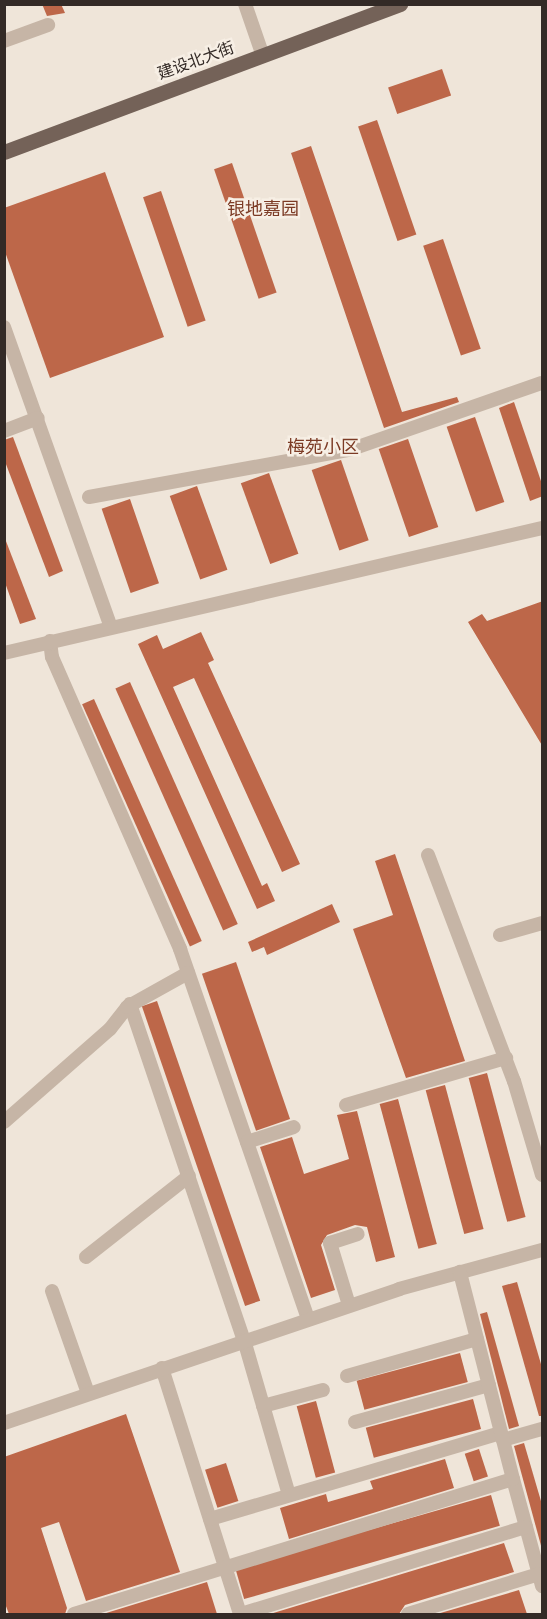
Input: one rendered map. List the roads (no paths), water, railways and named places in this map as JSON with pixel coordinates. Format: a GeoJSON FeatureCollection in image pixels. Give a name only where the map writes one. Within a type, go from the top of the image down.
{"type":"FeatureCollection","features":[{"type":"Feature","properties":{"kind":"main road","name":"建设北大街"},"geometry":{"type":"LineString","coordinates":[[4,152],[400,4]]}},
{"type":"Feature","properties":{"kind":"street"},"geometry":{"type":"LineString","coordinates":[[245,4],[264,56]]}},
{"type":"Feature","properties":{"kind":"street"},"geometry":{"type":"LineString","coordinates":[[4,41],[48,25]]}},
{"type":"Feature","properties":{"kind":"street"},"geometry":{"type":"LineString","coordinates":[[4,327],[111,627]]}},
{"type":"Feature","properties":{"kind":"street"},"geometry":{"type":"LineString","coordinates":[[89,497],[352,449],[543,383]]}},
{"type":"Feature","properties":{"kind":"street"},"geometry":{"type":"LineString","coordinates":[[4,431],[38,418]]}},
{"type":"Feature","properties":{"kind":"street"},"geometry":{"type":"LineString","coordinates":[[4,653],[543,528]]}},
{"type":"Feature","properties":{"kind":"street"},"geometry":{"type":"LineString","coordinates":[[50,641],[52,657],[188,973],[308,1319]]}},
{"type":"Feature","properties":{"kind":"street"},"geometry":{"type":"LineString","coordinates":[[428,855],[506,1058],[543,1175]]}},
{"type":"Feature","properties":{"kind":"street"},"geometry":{"type":"LineString","coordinates":[[500,936],[543,923]]}},
{"type":"Feature","properties":{"kind":"street"},"geometry":{"type":"LineString","coordinates":[[4,1122],[110,1029],[130,1004],[188,973]]}},
{"type":"Feature","properties":{"kind":"street"},"geometry":{"type":"LineString","coordinates":[[130,1004],[244,1340],[289,1496]]}},
{"type":"Feature","properties":{"kind":"street"},"geometry":{"type":"LineString","coordinates":[[346,1105],[506,1058]]}},
{"type":"Feature","properties":{"kind":"street"},"geometry":{"type":"LineString","coordinates":[[247,1143],[294,1127]]}},
{"type":"Feature","properties":{"kind":"street"},"geometry":{"type":"LineString","coordinates":[[86,1257],[189,1176]]}},
{"type":"Feature","properties":{"kind":"street"},"geometry":{"type":"LineString","coordinates":[[349,1305],[330,1243],[358,1234]]}},
{"type":"Feature","properties":{"kind":"street"},"geometry":{"type":"LineString","coordinates":[[4,1423],[349,1305],[543,1250]]}},
{"type":"Feature","properties":{"kind":"street"},"geometry":{"type":"LineString","coordinates":[[408,1614],[541,1578],[460,1272]]}},
{"type":"Feature","properties":{"kind":"street"},"geometry":{"type":"LineString","coordinates":[[52,1291],[88,1393]]}},
{"type":"Feature","properties":{"kind":"street"},"geometry":{"type":"LineString","coordinates":[[346,1376],[477,1339]]}},
{"type":"Feature","properties":{"kind":"street"},"geometry":{"type":"LineString","coordinates":[[162,1368],[240,1614],[526,1527]]}},
{"type":"Feature","properties":{"kind":"street"},"geometry":{"type":"LineString","coordinates":[[355,1422],[489,1385]]}},
{"type":"Feature","properties":{"kind":"street"},"geometry":{"type":"LineString","coordinates":[[263,1406],[323,1390]]}},
{"type":"Feature","properties":{"kind":"street"},"geometry":{"type":"LineString","coordinates":[[210,1519],[502,1437],[543,1429]]}},
{"type":"Feature","properties":{"kind":"street"},"geometry":{"type":"LineString","coordinates":[[74,1614],[513,1479]]}},
{"type":"Feature","properties":{"kind":"district","name":"银地嘉园"},"geometry":{"type":"Point","coordinates":[263,209]}},
{"type":"Feature","properties":{"kind":"district","name":"梅苑小区"},"geometry":{"type":"Point","coordinates":[323,447]}}]}
